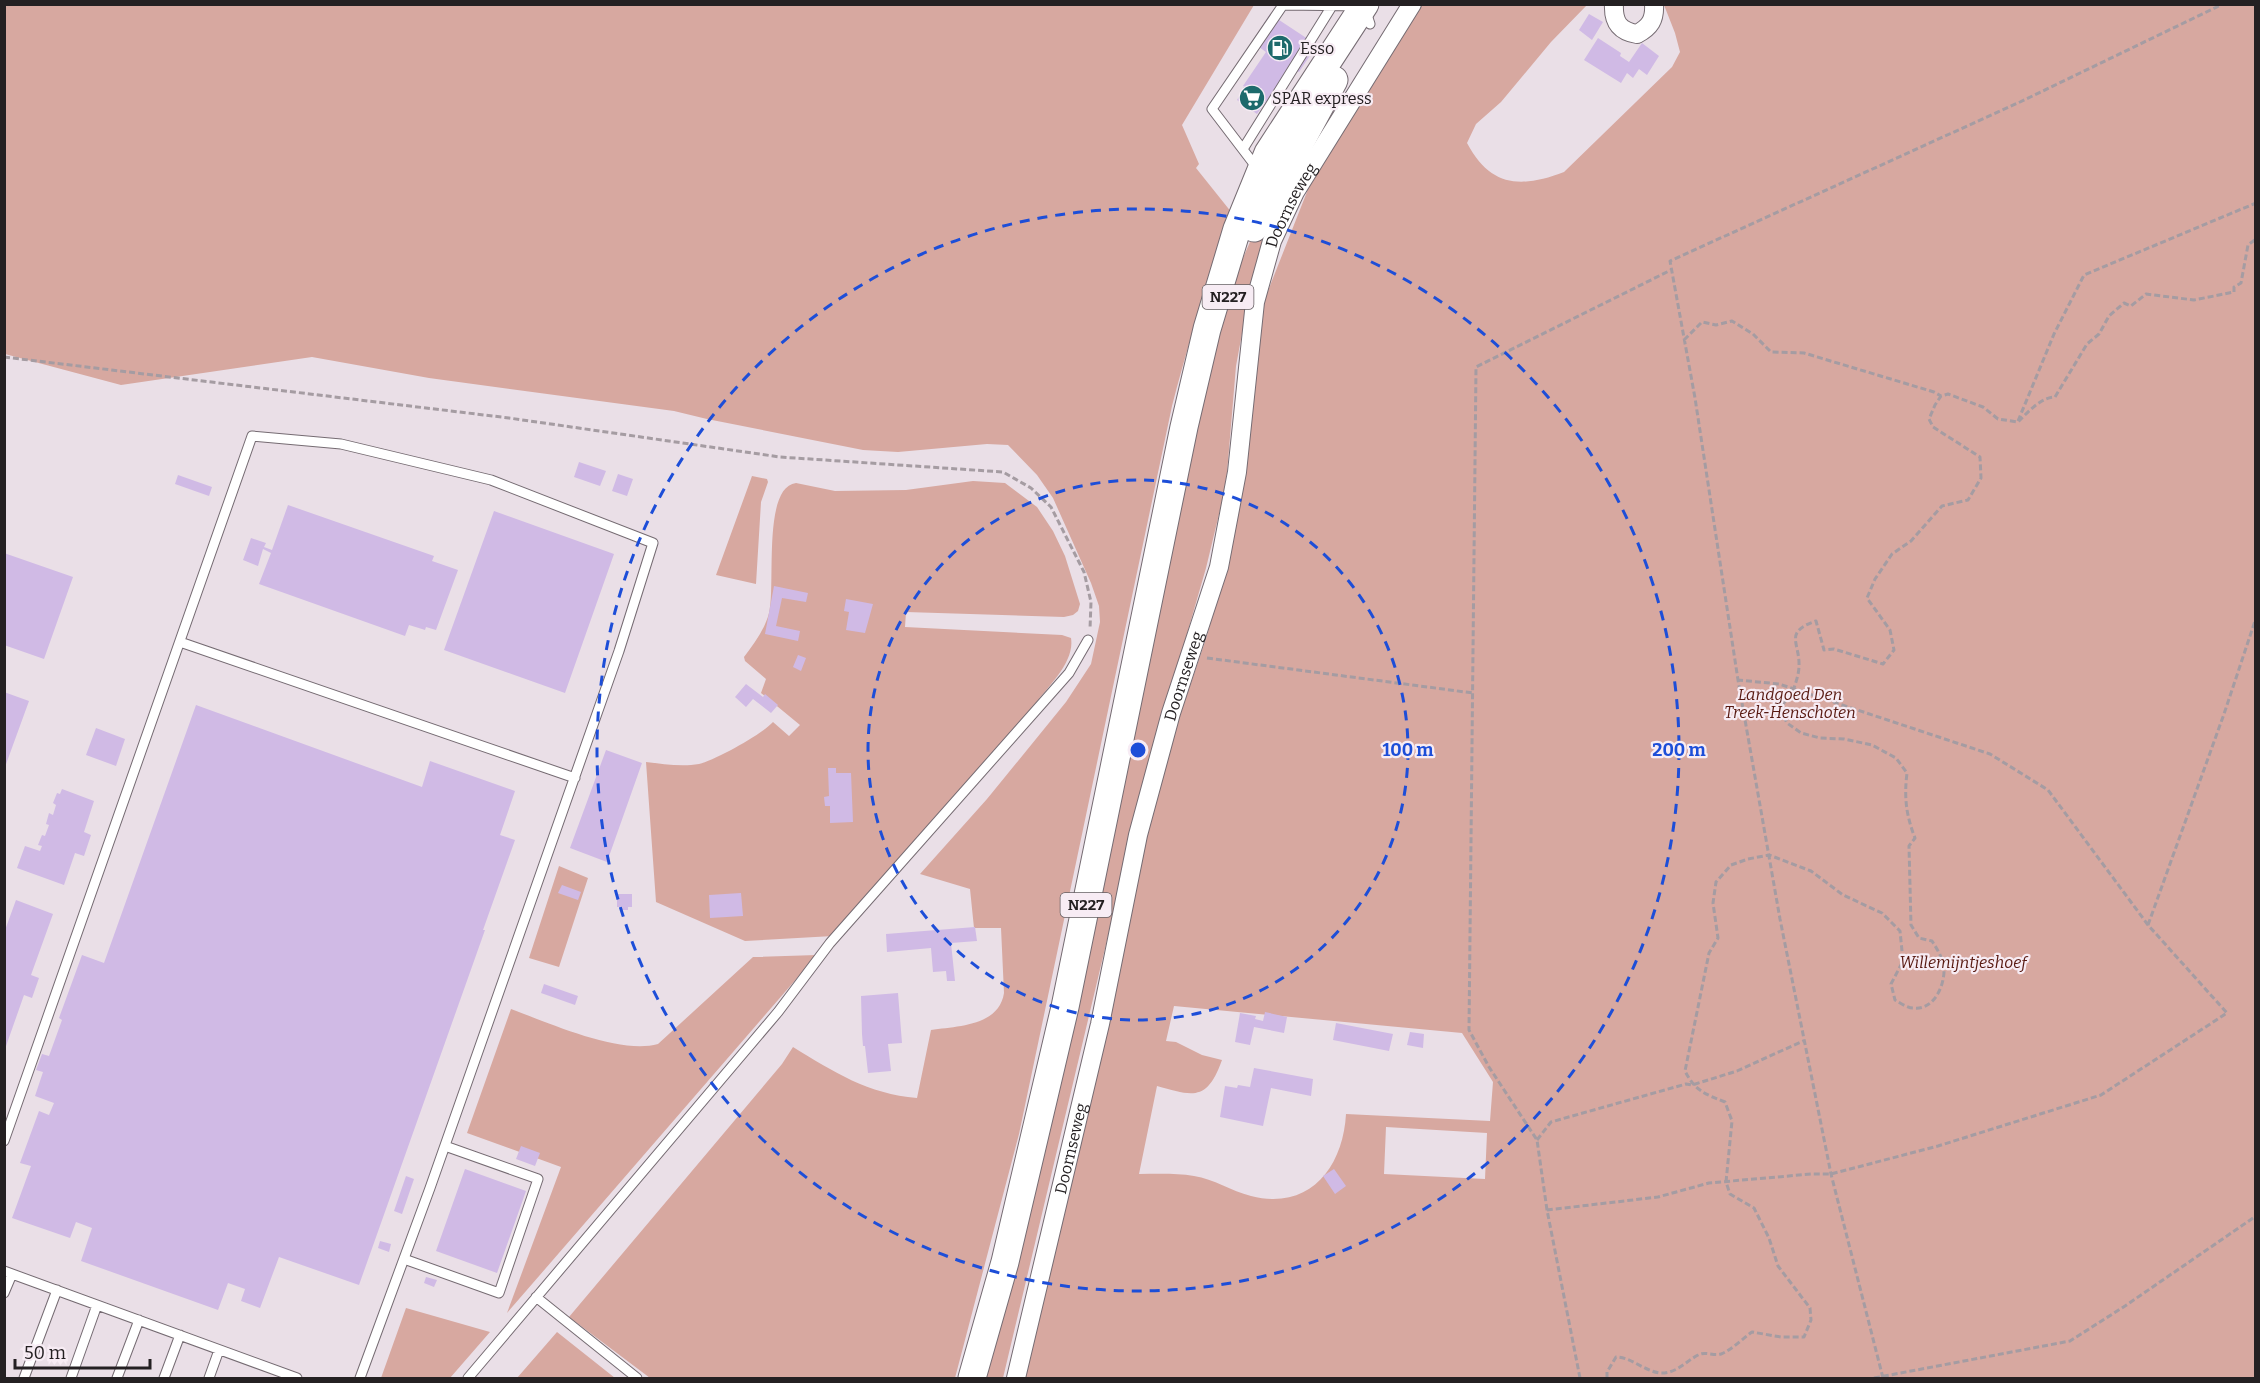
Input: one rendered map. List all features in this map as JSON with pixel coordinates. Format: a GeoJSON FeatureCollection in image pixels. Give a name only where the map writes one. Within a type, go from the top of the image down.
{"type":"FeatureCollection","features":[{"type":"Feature","properties":{"kind":"main road","name":"Doornseweg"},"geometry":{"type":"LineString","coordinates":[[972,1378],[1005,1262],[1065,1007],[1184,427],[1272,172],[1274,144],[1370,10]]}},
{"type":"Feature","properties":{"kind":"street","name":"Doornseweg"},"geometry":{"type":"LineString","coordinates":[[1016,1378],[1100,1024],[1138,835],[1171,713],[1219,567],[1237,472],[1255,302],[1272,241],[1295,192],[1412,4]]}},
{"type":"Feature","properties":{"kind":"street"},"geometry":{"type":"LineString","coordinates":[[1614,4],[1614,20],[1619,28],[1637,34],[1650,28],[1653,21],[1654,4]]}},
{"type":"Feature","properties":{"kind":"lane","name":"Doornseweg"},"geometry":{"type":"LineString","coordinates":[[1272,172],[1243,149],[1212,109],[1283,5],[1332,6],[1370,10]]}},
{"type":"Feature","properties":{"kind":"lane"},"geometry":{"type":"LineString","coordinates":[[1243,149],[1332,6]]}},
{"type":"Feature","properties":{"kind":"lane"},"geometry":{"type":"LineString","coordinates":[[4,1141],[252,436],[341,444],[491,480],[652,543],[619,651],[575,778],[360,1378]]}},
{"type":"Feature","properties":{"kind":"lane"},"geometry":{"type":"LineString","coordinates":[[468,1378],[778,1012],[830,943],[1069,674],[1088,640]]}},
{"type":"Feature","properties":{"kind":"lane"},"geometry":{"type":"LineString","coordinates":[[180,642],[575,778]]}},
{"type":"Feature","properties":{"kind":"lane"},"geometry":{"type":"LineString","coordinates":[[404,1259],[499,1293],[538,1179],[445,1146]]}},
{"type":"Feature","properties":{"kind":"lane"},"geometry":{"type":"LineString","coordinates":[[4,1293],[8,1273],[297,1378]]}},
{"type":"Feature","properties":{"kind":"lane"},"geometry":{"type":"LineString","coordinates":[[24,1378],[57,1290]]}},
{"type":"Feature","properties":{"kind":"lane"},"geometry":{"type":"LineString","coordinates":[[536,1297],[637,1378]]}},
{"type":"Feature","properties":{"kind":"lane"},"geometry":{"type":"LineString","coordinates":[[71,1378],[97,1305]]}},
{"type":"Feature","properties":{"kind":"lane"},"geometry":{"type":"LineString","coordinates":[[117,1378],[139,1320]]}},
{"type":"Feature","properties":{"kind":"lane"},"geometry":{"type":"LineString","coordinates":[[164,1378],[180,1335]]}},
{"type":"Feature","properties":{"kind":"lane"},"geometry":{"type":"LineString","coordinates":[[209,1378],[219,1350]]}},
{"type":"Feature","properties":{"kind":"path"},"geometry":{"type":"LineString","coordinates":[[1883,1378],[1831,1174],[1804,1041],[1738,680],[1670,261],[2020,102],[2223,4]]}},
{"type":"Feature","properties":{"kind":"path"},"geometry":{"type":"LineString","coordinates":[[2018,422],[2054,334],[2084,274],[2256,202]]}},
{"type":"Feature","properties":{"kind":"path"},"geometry":{"type":"LineString","coordinates":[[2018,422],[2037,405],[2050,397],[2055,397],[2087,344],[2099,334],[2109,316],[2124,303],[2131,306],[2146,294],[2194,300],[2234,292],[2234,287],[2241,283],[2248,245],[2256,239]]}},
{"type":"Feature","properties":{"kind":"path"},"geometry":{"type":"LineString","coordinates":[[1580,1378],[1547,1210],[1537,1140],[1489,1067],[1469,1030],[1476,367],[1672,269]]}},
{"type":"Feature","properties":{"kind":"path"},"geometry":{"type":"LineString","coordinates":[[1684,340],[1702,322],[1716,325],[1732,321],[1753,334],[1771,352],[1804,353],[1941,396]]}},
{"type":"Feature","properties":{"kind":"path"},"geometry":{"type":"LineString","coordinates":[[4,357],[521,419],[780,457],[1003,472],[1031,488],[1051,507],[1068,538],[1084,572],[1091,602],[1088,640]]}},
{"type":"Feature","properties":{"kind":"path"},"geometry":{"type":"LineString","coordinates":[[1692,1085],[1685,1071],[1708,953],[1718,938],[1713,903],[1716,882],[1731,865],[1769,855],[1811,871],[1843,895],[1882,913],[1900,931],[1903,961],[1891,984],[1895,1000],[1913,1009],[1925,1006],[1937,998],[1944,969],[1941,957],[1932,941],[1919,938],[1911,925],[1910,846],[1915,838],[1907,817],[1904,796],[1907,773],[1896,758],[1872,745],[1801,733],[1787,723],[1780,709],[1794,689],[1799,665],[1794,639],[1799,629],[1816,621],[1824,650],[1834,649],[1883,663],[1894,650],[1890,630],[1866,598],[1870,589],[1892,554],[1911,541],[1942,506],[1968,500],[1981,478],[1980,458],[1933,427],[1929,419],[1941,396],[1955,395],[1983,407],[1998,419],[2018,422]]}},
{"type":"Feature","properties":{"kind":"path"},"geometry":{"type":"LineString","coordinates":[[2148,925],[2256,618]]}},
{"type":"Feature","properties":{"kind":"path"},"geometry":{"type":"LineString","coordinates":[[1190,656],[1473,693]]}},
{"type":"Feature","properties":{"kind":"path"},"geometry":{"type":"LineString","coordinates":[[1547,1210],[1658,1197],[1708,1183],[1831,1174],[1938,1146],[2101,1095],[2227,1013],[2148,925],[2048,790],[1990,754],[1779,684],[1738,680]]}},
{"type":"Feature","properties":{"kind":"path"},"geometry":{"type":"LineString","coordinates":[[1692,1085],[1737,1071],[1804,1041]]}},
{"type":"Feature","properties":{"kind":"path"},"geometry":{"type":"LineString","coordinates":[[1537,1140],[1551,1122],[1686,1084],[1725,1102],[1731,1121],[1726,1182],[1730,1194],[1754,1208],[1770,1238],[1778,1266],[1810,1308],[1811,1320],[1804,1337],[1781,1337],[1752,1332],[1719,1354],[1700,1354],[1679,1369],[1660,1372],[1624,1357],[1616,1357],[1607,1372],[1607,1378]]}},
{"type":"Feature","properties":{"kind":"path"},"geometry":{"type":"LineString","coordinates":[[1874,1378],[2070,1341],[2256,1216]]}},
{"type":"Feature","properties":{"kind":"green space"},"geometry":{"type":"Polygon","coordinates":[[[4,5],[1254,5],[1182,125],[1199,164],[1196,168],[1232,213],[1199,309],[1172,406],[1019,1134],[955,1378],[650,1378],[569,1317],[782,1064],[793,1047],[837,1073],[867,1087],[899,1096],[917,1098],[931,1030],[976,1022],[986,1018],[1001,1004],[1004,993],[1001,928],[974,928],[970,889],[920,874],[987,799],[1066,702],[1091,664],[1100,622],[1099,606],[1053,498],[1037,475],[1008,445],[987,444],[898,452],[863,450],[674,411],[429,378],[312,357],[121,385],[5,354],[4,5]]]}},
{"type":"Feature","properties":{"kind":"green space","name":"Landgoed Den Treek-Henschoten"},"geometry":{"type":"Polygon","coordinates":[[[1416,5],[1587,5],[1551,42],[1501,102],[1476,124],[1467,143],[1486,169],[1497,176],[1521,182],[1534,181],[1564,172],[1672,67],[1680,52],[1664,5],[2255,5],[2255,1378],[1021,1378],[1157,783],[1207,636],[1224,573],[1255,334],[1266,296],[1314,174],[1416,5]],[[1174,1006],[1166,1041],[1176,1042],[1202,1055],[1222,1060],[1211,1083],[1197,1092],[1180,1092],[1157,1086],[1139,1174],[1194,1176],[1251,1196],[1272,1199],[1290,1197],[1306,1191],[1330,1168],[1338,1152],[1346,1114],[1490,1121],[1493,1082],[1462,1033],[1174,1006]],[[1386,1127],[1384,1174],[1485,1179],[1487,1133],[1386,1127]]]}},
{"type":"Feature","properties":{"kind":"green space"},"geometry":{"type":"Polygon","coordinates":[[[1284,163],[1246,312],[1236,366],[1227,473],[1206,568],[1126,860],[1003,1378],[983,1378],[1203,385],[1240,265],[1284,163]]]}},
{"type":"Feature","properties":{"kind":"green space"},"geometry":{"type":"Polygon","coordinates":[[[752,476],[767,479],[768,482],[761,502],[756,584],[716,575],[752,476]]]}},
{"type":"Feature","properties":{"kind":"green space"},"geometry":{"type":"Polygon","coordinates":[[[973,481],[1005,483],[1037,507],[1053,531],[1065,556],[1080,604],[1078,611],[1064,617],[906,612],[905,627],[1062,635],[1071,638],[1069,656],[1053,682],[833,936],[745,941],[656,902],[646,762],[699,764],[738,746],[773,722],[789,736],[800,725],[761,693],[766,679],[745,661],[744,657],[762,631],[769,613],[774,519],[778,501],[785,489],[796,483],[835,491],[906,490],[973,481]]]}},
{"type":"Feature","properties":{"kind":"green space"},"geometry":{"type":"Polygon","coordinates":[[[559,866],[588,878],[559,967],[529,958],[559,866]]]}},
{"type":"Feature","properties":{"kind":"green space"},"geometry":{"type":"Polygon","coordinates":[[[817,955],[507,1313],[561,1167],[467,1133],[511,1009],[584,1036],[605,1041],[624,1045],[658,1044],[753,957],[817,955]]]}},
{"type":"Feature","properties":{"kind":"green space"},"geometry":{"type":"Polygon","coordinates":[[[406,1308],[490,1332],[450,1378],[381,1378],[406,1308]]]}},
{"type":"Feature","properties":{"kind":"green space"},"geometry":{"type":"Polygon","coordinates":[[[557,1332],[615,1378],[517,1378],[557,1332]]]}},
{"type":"Feature","properties":{"kind":"building"},"geometry":{"type":"Polygon","coordinates":[[[1270,14],[1317,45],[1299,72],[1291,68],[1269,102],[1266,101],[1257,114],[1237,100],[1245,87],[1243,86],[1266,52],[1252,42],[1270,14]]]}},
{"type":"Feature","properties":{"kind":"building"},"geometry":{"type":"Polygon","coordinates":[[[1589,14],[1603,22],[1592,40],[1579,30],[1589,14]]]}},
{"type":"Feature","properties":{"kind":"building"},"geometry":{"type":"Polygon","coordinates":[[[1598,38],[1621,53],[1620,56],[1629,62],[1642,43],[1659,56],[1647,75],[1639,69],[1633,78],[1627,73],[1621,83],[1584,60],[1598,38]]]}},
{"type":"Feature","properties":{"kind":"building"},"geometry":{"type":"Polygon","coordinates":[[[579,462],[606,471],[600,486],[574,477],[579,462]]]}},
{"type":"Feature","properties":{"kind":"building"},"geometry":{"type":"Polygon","coordinates":[[[618,474],[633,479],[627,496],[612,491],[618,474]]]}},
{"type":"Feature","properties":{"kind":"building"},"geometry":{"type":"Polygon","coordinates":[[[178,475],[212,487],[209,496],[175,484],[178,475]]]}},
{"type":"Feature","properties":{"kind":"building"},"geometry":{"type":"Polygon","coordinates":[[[288,505],[434,556],[432,561],[458,570],[436,630],[426,627],[425,630],[409,625],[405,636],[259,584],[271,553],[263,549],[258,566],[243,560],[251,538],[266,543],[264,547],[272,550],[288,505]]]}},
{"type":"Feature","properties":{"kind":"building"},"geometry":{"type":"Polygon","coordinates":[[[494,511],[614,554],[565,693],[444,650],[494,511]]]}},
{"type":"Feature","properties":{"kind":"building"},"geometry":{"type":"Polygon","coordinates":[[[4,553],[73,577],[44,659],[4,645],[4,553]]]}},
{"type":"Feature","properties":{"kind":"building"},"geometry":{"type":"Polygon","coordinates":[[[774,586],[808,593],[806,602],[782,598],[776,626],[800,631],[798,641],[765,634],[774,586]]]}},
{"type":"Feature","properties":{"kind":"building"},"geometry":{"type":"Polygon","coordinates":[[[846,599],[873,604],[865,633],[846,630],[849,612],[844,611],[846,599]]]}},
{"type":"Feature","properties":{"kind":"building"},"geometry":{"type":"Polygon","coordinates":[[[798,655],[806,658],[801,671],[793,667],[798,655]]]}},
{"type":"Feature","properties":{"kind":"building"},"geometry":{"type":"Polygon","coordinates":[[[746,684],[763,697],[765,694],[778,705],[771,713],[753,699],[746,707],[735,697],[746,684]]]}},
{"type":"Feature","properties":{"kind":"building"},"geometry":{"type":"Polygon","coordinates":[[[4,692],[29,701],[5,767],[4,767],[4,692]]]}},
{"type":"Feature","properties":{"kind":"building"},"geometry":{"type":"Polygon","coordinates":[[[196,705],[422,787],[430,761],[515,791],[500,835],[515,840],[359,1285],[279,1257],[260,1308],[241,1301],[245,1289],[228,1283],[218,1310],[81,1261],[92,1228],[76,1222],[70,1238],[12,1218],[31,1166],[20,1163],[39,1111],[49,1115],[54,1103],[35,1096],[43,1072],[36,1070],[42,1054],[49,1056],[62,1020],[59,1018],[82,955],[104,963],[196,705]]]}},
{"type":"Feature","properties":{"kind":"building"},"geometry":{"type":"Polygon","coordinates":[[[96,728],[125,739],[116,766],[86,755],[96,728]]]}},
{"type":"Feature","properties":{"kind":"building"},"geometry":{"type":"Polygon","coordinates":[[[606,750],[642,763],[607,862],[570,848],[606,750]]]}},
{"type":"Feature","properties":{"kind":"building"},"geometry":{"type":"Polygon","coordinates":[[[828,768],[836,768],[836,773],[851,773],[853,822],[830,823],[830,806],[825,806],[824,797],[829,796],[828,768]]]}},
{"type":"Feature","properties":{"kind":"building"},"geometry":{"type":"Polygon","coordinates":[[[62,789],[94,801],[84,832],[91,835],[84,856],[75,853],[64,885],[17,868],[25,846],[40,851],[42,846],[38,845],[49,825],[46,824],[49,813],[53,815],[56,805],[53,803],[57,793],[60,794],[62,789]]]}},
{"type":"Feature","properties":{"kind":"building"},"geometry":{"type":"Polygon","coordinates":[[[562,885],[581,892],[578,900],[558,893],[562,885]]]}},
{"type":"Feature","properties":{"kind":"building"},"geometry":{"type":"Polygon","coordinates":[[[741,893],[743,916],[710,918],[709,895],[741,893]]]}},
{"type":"Feature","properties":{"kind":"building"},"geometry":{"type":"Polygon","coordinates":[[[617,894],[632,894],[632,907],[628,907],[628,910],[621,910],[621,907],[617,907],[617,894]]]}},
{"type":"Feature","properties":{"kind":"building"},"geometry":{"type":"Polygon","coordinates":[[[16,900],[53,914],[31,975],[39,978],[32,998],[24,995],[5,1049],[4,933],[16,900]]]}},
{"type":"Feature","properties":{"kind":"building"},"geometry":{"type":"Polygon","coordinates":[[[975,927],[977,941],[951,943],[955,981],[947,981],[946,971],[933,972],[931,948],[887,952],[886,934],[975,927]]]}},
{"type":"Feature","properties":{"kind":"building"},"geometry":{"type":"Polygon","coordinates":[[[544,984],[578,996],[575,1005],[541,993],[544,984]]]}},
{"type":"Feature","properties":{"kind":"building"},"geometry":{"type":"Polygon","coordinates":[[[898,993],[902,1043],[888,1044],[891,1071],[868,1073],[865,1046],[863,1046],[861,996],[898,993]]]}},
{"type":"Feature","properties":{"kind":"building"},"geometry":{"type":"Polygon","coordinates":[[[1265,1012],[1287,1017],[1284,1033],[1254,1027],[1250,1045],[1235,1042],[1240,1013],[1256,1016],[1255,1019],[1263,1021],[1265,1012]]]}},
{"type":"Feature","properties":{"kind":"building"},"geometry":{"type":"Polygon","coordinates":[[[1336,1023],[1393,1034],[1389,1051],[1333,1040],[1336,1023]]]}},
{"type":"Feature","properties":{"kind":"building"},"geometry":{"type":"Polygon","coordinates":[[[1410,1032],[1424,1034],[1423,1048],[1407,1045],[1410,1032]]]}},
{"type":"Feature","properties":{"kind":"building"},"geometry":{"type":"Polygon","coordinates":[[[1254,1068],[1313,1079],[1311,1096],[1271,1088],[1263,1126],[1220,1117],[1225,1086],[1250,1087],[1254,1068]]]}},
{"type":"Feature","properties":{"kind":"building"},"geometry":{"type":"Polygon","coordinates":[[[521,1146],[540,1153],[535,1166],[516,1159],[521,1146]]]}},
{"type":"Feature","properties":{"kind":"building"},"geometry":{"type":"Polygon","coordinates":[[[465,1169],[526,1191],[497,1273],[436,1251],[465,1169]]]}},
{"type":"Feature","properties":{"kind":"building"},"geometry":{"type":"Polygon","coordinates":[[[1334,1169],[1346,1186],[1335,1194],[1323,1176],[1334,1169]]]}},
{"type":"Feature","properties":{"kind":"building"},"geometry":{"type":"Polygon","coordinates":[[[406,1176],[414,1179],[402,1214],[394,1211],[406,1176]]]}},
{"type":"Feature","properties":{"kind":"building"},"geometry":{"type":"Polygon","coordinates":[[[380,1241],[391,1244],[389,1252],[378,1248],[380,1241]]]}},
{"type":"Feature","properties":{"kind":"building"},"geometry":{"type":"Polygon","coordinates":[[[426,1277],[437,1280],[434,1287],[424,1283],[426,1277]]]}},
{"type":"Feature","properties":{"kind":"place","name":"Esso"},"geometry":{"type":"Point","coordinates":[1280,48]}},
{"type":"Feature","properties":{"kind":"place","name":"SPAR express"},"geometry":{"type":"Point","coordinates":[1252,98]}},
{"type":"Feature","properties":{"kind":"park label","name":"Willemijntjeshoef"},"geometry":{"type":"Point","coordinates":[1963,962]}}]}
